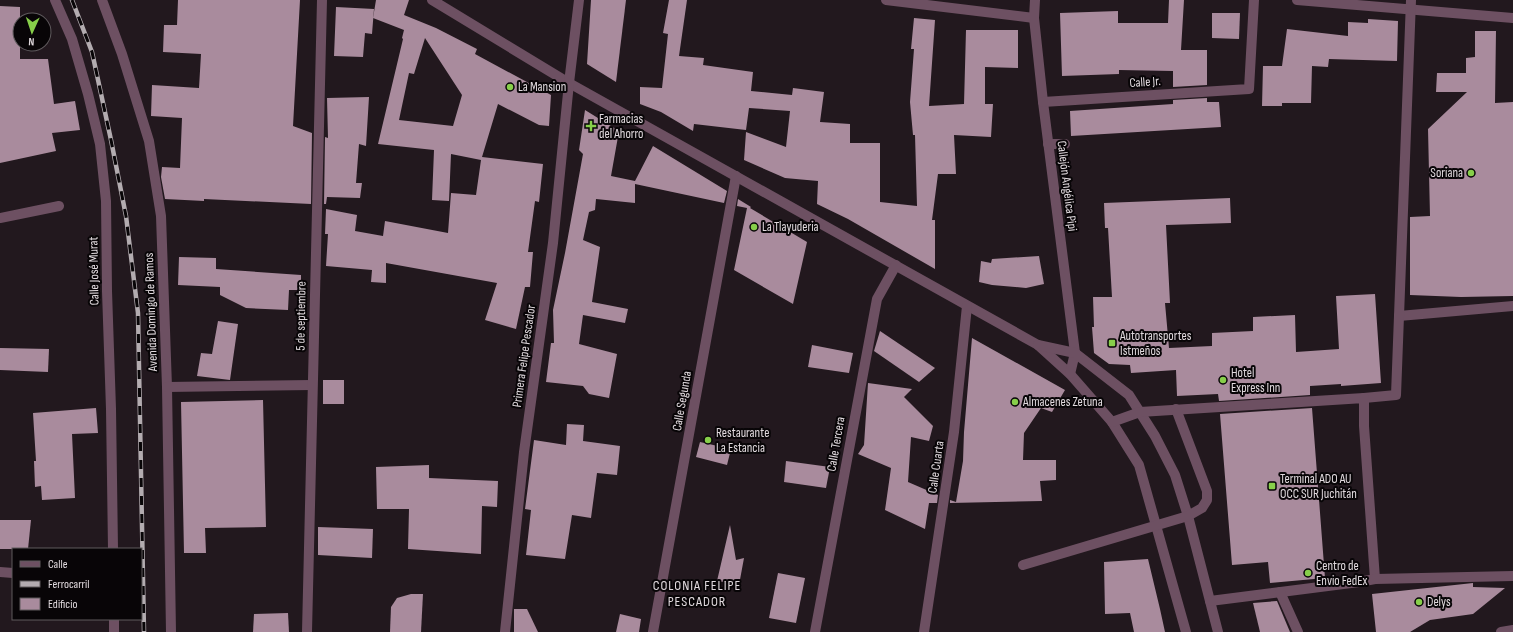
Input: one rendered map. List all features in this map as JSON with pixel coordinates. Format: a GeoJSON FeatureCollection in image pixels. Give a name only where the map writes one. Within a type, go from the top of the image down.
{"type":"FeatureCollection","features":[{"type":"Feature","properties":{"kind":"street","name":"Calle José Murat"},"geometry":{"type":"LineString","coordinates":[[55,0],[72,39],[88,94],[100,144],[106,201],[106,291],[111,409],[113,548]]}},
{"type":"Feature","properties":{"kind":"street","name":"Avenida Domingo de Ramos"},"geometry":{"type":"LineString","coordinates":[[102,0],[122,54],[150,149],[161,216],[167,387],[171,632]]}},
{"type":"Feature","properties":{"kind":"street","name":"5 de septiembre"},"geometry":{"type":"LineString","coordinates":[[307,632],[322,0]]}},
{"type":"Feature","properties":{"kind":"street"},"geometry":{"type":"LineString","coordinates":[[432,0],[569,83],[967,306],[1038,344],[1075,353],[1130,395],[1155,436],[1175,475],[1188,516],[1218,632]]}},
{"type":"Feature","properties":{"kind":"street","name":"Primera Felipe Pescador"},"geometry":{"type":"LineString","coordinates":[[505,632],[524,452],[553,244],[579,0]]}},
{"type":"Feature","properties":{"kind":"street"},"geometry":{"type":"LineString","coordinates":[[886,0],[1034,18]]}},
{"type":"Feature","properties":{"kind":"street","name":"Callejón Angélica Pipi"},"geometry":{"type":"LineString","coordinates":[[1035,0],[1034,18],[1043,102],[1075,353],[1070,374]]}},
{"type":"Feature","properties":{"kind":"street","name":"Calle Jr."},"geometry":{"type":"LineString","coordinates":[[1043,102],[1249,89],[1254,0]]}},
{"type":"Feature","properties":{"kind":"street"},"geometry":{"type":"LineString","coordinates":[[1297,0],[1410,5],[1513,18]]}},
{"type":"Feature","properties":{"kind":"street"},"geometry":{"type":"LineString","coordinates":[[1112,422],[1140,412],[1364,398],[1396,394],[1410,5]]}},
{"type":"Feature","properties":{"kind":"street"},"geometry":{"type":"LineString","coordinates":[[1048,144],[1065,144]]}},
{"type":"Feature","properties":{"kind":"street","name":"Calle Segunda"},"geometry":{"type":"LineString","coordinates":[[653,632],[736,176]]}},
{"type":"Feature","properties":{"kind":"street"},"geometry":{"type":"LineString","coordinates":[[0,218],[59,206]]}},
{"type":"Feature","properties":{"kind":"street","name":"Calle Tercera"},"geometry":{"type":"LineString","coordinates":[[814,632],[876,299],[896,265]]}},
{"type":"Feature","properties":{"kind":"street","name":"Calle Cuarta"},"geometry":{"type":"LineString","coordinates":[[924,632],[954,432],[967,306]]}},
{"type":"Feature","properties":{"kind":"street"},"geometry":{"type":"LineString","coordinates":[[1399,316],[1513,306]]}},
{"type":"Feature","properties":{"kind":"street"},"geometry":{"type":"LineString","coordinates":[[1038,344],[1070,374],[1112,422],[1139,465],[1186,632]]}},
{"type":"Feature","properties":{"kind":"street"},"geometry":{"type":"LineString","coordinates":[[167,387],[312,385]]}},
{"type":"Feature","properties":{"kind":"street"},"geometry":{"type":"LineString","coordinates":[[1364,398],[1364,426],[1375,579]]}},
{"type":"Feature","properties":{"kind":"street"},"geometry":{"type":"LineString","coordinates":[[1023,565],[1157,526],[1188,516],[1202,508],[1207,500],[1207,491],[1176,409]]}},
{"type":"Feature","properties":{"kind":"street"},"geometry":{"type":"LineString","coordinates":[[0,572],[12,573]]}},
{"type":"Feature","properties":{"kind":"street"},"geometry":{"type":"LineString","coordinates":[[1210,601],[1375,579],[1513,576]]}},
{"type":"Feature","properties":{"kind":"street"},"geometry":{"type":"LineString","coordinates":[[1280,592],[1298,632]]}},
{"type":"Feature","properties":{"kind":"street"},"geometry":{"type":"LineString","coordinates":[[114,620],[114,632]]}},
{"type":"Feature","properties":{"kind":"street"},"geometry":{"type":"LineString","coordinates":[[1501,632],[1513,630]]}},
{"type":"Feature","properties":{"kind":"building"},"geometry":{"type":"Polygon","coordinates":[[[178,0],[300,0],[293,126],[312,133],[311,204],[204,199],[204,201],[165,199],[161,177],[162,167],[180,168],[182,118],[151,116],[152,85],[199,88],[201,54],[163,52],[164,25],[177,25],[178,0]]]}},
{"type":"Feature","properties":{"kind":"building"},"geometry":{"type":"Polygon","coordinates":[[[376,0],[409,0],[404,15],[436,28],[477,49],[475,54],[551,95],[549,126],[539,125],[498,104],[482,157],[543,164],[539,202],[535,201],[528,252],[533,252],[530,287],[525,287],[516,329],[485,320],[497,283],[386,263],[386,283],[371,282],[372,270],[326,266],[328,234],[325,234],[326,209],[357,215],[355,231],[383,236],[385,221],[448,233],[451,193],[476,195],[481,160],[451,154],[449,201],[432,200],[434,150],[378,144],[404,30],[373,18],[376,0]],[[425,38],[414,74],[409,73],[399,120],[453,126],[462,95],[425,38]]]}},
{"type":"Feature","properties":{"kind":"building"},"geometry":{"type":"Polygon","coordinates":[[[591,0],[626,0],[616,82],[587,64],[591,0]]]}},
{"type":"Feature","properties":{"kind":"building"},"geometry":{"type":"Polygon","coordinates":[[[669,0],[687,0],[679,56],[704,58],[703,65],[753,72],[751,91],[792,95],[793,88],[824,92],[820,122],[850,124],[850,143],[880,143],[880,202],[917,206],[915,135],[913,135],[910,102],[914,49],[911,49],[914,18],[935,20],[929,106],[964,104],[966,30],[1018,30],[1018,68],[985,67],[985,104],[993,104],[991,137],[954,135],[956,174],[938,174],[932,220],[935,220],[935,269],[848,219],[817,204],[818,181],[785,178],[744,160],[746,132],[786,147],[790,111],[749,108],[746,130],[694,124],[693,131],[661,112],[640,104],[640,87],[662,88],[668,34],[663,33],[669,0]]]}},
{"type":"Feature","properties":{"kind":"building"},"geometry":{"type":"Polygon","coordinates":[[[1169,0],[1184,0],[1181,50],[1207,50],[1207,85],[1173,87],[1173,71],[1119,70],[1119,74],[1062,76],[1060,13],[1118,11],[1118,23],[1168,23],[1169,0]]]}},
{"type":"Feature","properties":{"kind":"building"},"geometry":{"type":"Polygon","coordinates":[[[0,6],[20,7],[20,12],[12,12],[12,52],[20,52],[20,59],[48,59],[54,104],[75,101],[80,130],[52,133],[56,151],[0,163],[0,6]]]}},
{"type":"Feature","properties":{"kind":"building"},"geometry":{"type":"Polygon","coordinates":[[[336,7],[374,9],[372,34],[365,33],[363,57],[334,56],[336,7]]]}},
{"type":"Feature","properties":{"kind":"building"},"geometry":{"type":"Polygon","coordinates":[[[1212,13],[1240,13],[1239,39],[1212,38],[1212,13]]]}},
{"type":"Feature","properties":{"kind":"building"},"geometry":{"type":"Polygon","coordinates":[[[1368,19],[1398,21],[1397,61],[1329,59],[1328,67],[1312,66],[1311,103],[1282,103],[1282,106],[1262,106],[1263,66],[1282,66],[1287,29],[1348,36],[1348,22],[1368,23],[1368,19]]]}},
{"type":"Feature","properties":{"kind":"building","name":"Soriana"},"geometry":{"type":"Polygon","coordinates":[[[1475,31],[1496,31],[1495,103],[1513,102],[1513,296],[1461,297],[1410,295],[1410,217],[1430,216],[1428,129],[1467,92],[1436,92],[1437,73],[1466,73],[1466,58],[1475,57],[1475,31]]]}},
{"type":"Feature","properties":{"kind":"building"},"geometry":{"type":"Polygon","coordinates":[[[369,97],[366,146],[359,144],[356,183],[362,183],[360,198],[327,197],[326,204],[324,204],[325,137],[328,138],[327,98],[369,97]]]}},
{"type":"Feature","properties":{"kind":"building"},"geometry":{"type":"Polygon","coordinates":[[[1207,98],[1207,102],[1219,102],[1221,127],[1071,136],[1070,111],[1173,104],[1173,100],[1207,98]]]}},
{"type":"Feature","properties":{"kind":"building"},"geometry":{"type":"Polygon","coordinates":[[[585,110],[619,131],[611,176],[635,181],[653,146],[727,191],[724,203],[635,184],[635,203],[596,199],[595,210],[589,212],[583,240],[600,247],[592,302],[628,309],[625,323],[583,315],[579,344],[617,354],[609,398],[589,394],[583,386],[546,382],[551,343],[554,343],[553,310],[583,154],[579,150],[585,110]]]}},
{"type":"Feature","properties":{"kind":"building"},"geometry":{"type":"Polygon","coordinates":[[[1230,198],[1231,223],[1166,225],[1170,303],[1165,303],[1169,348],[1212,346],[1212,333],[1253,331],[1253,317],[1295,315],[1296,352],[1339,349],[1336,296],[1375,294],[1381,383],[1341,386],[1341,384],[1310,386],[1310,395],[1219,401],[1218,394],[1177,396],[1176,370],[1131,373],[1130,365],[1109,364],[1094,353],[1092,327],[1094,327],[1093,297],[1112,297],[1108,228],[1105,228],[1104,203],[1230,198]]]}},
{"type":"Feature","properties":{"kind":"building"},"geometry":{"type":"Polygon","coordinates":[[[738,199],[751,207],[750,208],[807,242],[793,304],[734,270],[747,208],[737,206],[738,199]]]}},
{"type":"Feature","properties":{"kind":"building"},"geometry":{"type":"Polygon","coordinates":[[[1039,256],[1044,284],[1026,288],[992,285],[979,282],[981,261],[991,263],[992,259],[1039,256]]]}},
{"type":"Feature","properties":{"kind":"building"},"geometry":{"type":"Polygon","coordinates":[[[179,257],[216,258],[216,269],[301,275],[301,290],[289,290],[288,310],[246,308],[220,295],[220,287],[178,285],[179,257]]]}},
{"type":"Feature","properties":{"kind":"building"},"geometry":{"type":"Polygon","coordinates":[[[218,321],[238,324],[230,380],[197,376],[201,353],[212,354],[218,321]]]}},
{"type":"Feature","properties":{"kind":"building"},"geometry":{"type":"Polygon","coordinates":[[[880,331],[935,368],[919,382],[874,351],[880,331]]]}},
{"type":"Feature","properties":{"kind":"building"},"geometry":{"type":"Polygon","coordinates":[[[972,338],[1065,390],[1052,412],[1041,408],[1024,433],[1023,460],[1056,460],[1056,480],[1040,481],[1042,501],[950,503],[950,500],[956,502],[963,461],[972,338]]]}},
{"type":"Feature","properties":{"kind":"building"},"geometry":{"type":"Polygon","coordinates":[[[812,345],[853,353],[849,373],[808,367],[812,345]]]}},
{"type":"Feature","properties":{"kind":"building"},"geometry":{"type":"Polygon","coordinates":[[[0,348],[49,349],[48,372],[0,370],[0,348]]]}},
{"type":"Feature","properties":{"kind":"building"},"geometry":{"type":"Polygon","coordinates":[[[323,380],[344,380],[344,404],[323,404],[323,380]]]}},
{"type":"Feature","properties":{"kind":"building"},"geometry":{"type":"Polygon","coordinates":[[[868,383],[912,389],[904,397],[933,426],[929,441],[911,437],[908,482],[938,495],[937,503],[929,503],[925,529],[885,510],[891,468],[858,454],[864,445],[868,383]]]}},
{"type":"Feature","properties":{"kind":"building"},"geometry":{"type":"Polygon","coordinates":[[[263,400],[266,527],[205,528],[206,553],[184,553],[181,402],[263,400]]]}},
{"type":"Feature","properties":{"kind":"building"},"geometry":{"type":"Polygon","coordinates":[[[96,408],[98,433],[72,434],[75,498],[42,500],[41,486],[35,487],[34,461],[36,461],[33,413],[96,408]]]}},
{"type":"Feature","properties":{"kind":"building","name":"Terminal ADO AU OCC SUR Juchitán"},"geometry":{"type":"Polygon","coordinates":[[[1312,408],[1325,578],[1270,583],[1268,562],[1232,565],[1220,414],[1312,408]]]}},
{"type":"Feature","properties":{"kind":"building"},"geometry":{"type":"Polygon","coordinates":[[[567,424],[584,425],[583,441],[620,446],[617,475],[597,473],[591,518],[572,515],[565,559],[526,555],[531,510],[525,509],[534,440],[566,445],[567,424]]]}},
{"type":"Feature","properties":{"kind":"building"},"geometry":{"type":"Polygon","coordinates":[[[700,442],[731,449],[727,465],[696,457],[700,442]]]}},
{"type":"Feature","properties":{"kind":"building"},"geometry":{"type":"Polygon","coordinates":[[[786,461],[830,467],[826,488],[784,482],[786,461]]]}},
{"type":"Feature","properties":{"kind":"building"},"geometry":{"type":"Polygon","coordinates":[[[429,465],[429,478],[498,481],[497,507],[482,506],[481,554],[408,549],[409,509],[377,509],[376,467],[429,465]]]}},
{"type":"Feature","properties":{"kind":"building"},"geometry":{"type":"Polygon","coordinates":[[[0,520],[31,520],[28,548],[0,549],[0,520]]]}},
{"type":"Feature","properties":{"kind":"building"},"geometry":{"type":"Polygon","coordinates":[[[730,525],[736,560],[744,558],[739,585],[717,581],[730,525]]]}},
{"type":"Feature","properties":{"kind":"building"},"geometry":{"type":"Polygon","coordinates":[[[318,527],[373,529],[372,558],[318,555],[318,527]]]}},
{"type":"Feature","properties":{"kind":"building"},"geometry":{"type":"Polygon","coordinates":[[[1148,559],[1165,632],[1134,632],[1130,613],[1105,614],[1104,562],[1148,559]]]}},
{"type":"Feature","properties":{"kind":"building"},"geometry":{"type":"Polygon","coordinates":[[[778,573],[805,578],[796,623],[769,618],[778,573]]]}},
{"type":"Feature","properties":{"kind":"building"},"geometry":{"type":"Polygon","coordinates":[[[1473,583],[1473,587],[1505,588],[1473,614],[1430,620],[1410,632],[1376,632],[1372,594],[1473,583]]]}},
{"type":"Feature","properties":{"kind":"building"},"geometry":{"type":"Polygon","coordinates":[[[411,594],[423,594],[421,632],[390,632],[391,607],[397,598],[411,594]]]}},
{"type":"Feature","properties":{"kind":"building"},"geometry":{"type":"Polygon","coordinates":[[[1277,601],[1290,632],[1260,632],[1253,603],[1277,601]]]}},
{"type":"Feature","properties":{"kind":"building"},"geometry":{"type":"Polygon","coordinates":[[[514,609],[527,609],[538,632],[514,632],[514,609]]]}},
{"type":"Feature","properties":{"kind":"building"},"geometry":{"type":"Polygon","coordinates":[[[288,613],[289,632],[253,632],[254,614],[288,613]]]}},
{"type":"Feature","properties":{"kind":"building"},"geometry":{"type":"Polygon","coordinates":[[[620,614],[641,619],[639,632],[616,632],[620,614]]]}},
{"type":"Feature","properties":{"kind":"railway"},"geometry":{"type":"LineString","coordinates":[[72,0],[92,52],[111,140],[126,216],[138,313],[144,632]]}},
{"type":"Feature","properties":{"kind":"place","name":"La Mansion"},"geometry":{"type":"Point","coordinates":[510,87]}},
{"type":"Feature","properties":{"kind":"place","name":"Farmacias del Ahorro"},"geometry":{"type":"Point","coordinates":[591,126]}},
{"type":"Feature","properties":{"kind":"place","name":"Soriana"},"geometry":{"type":"Point","coordinates":[1471,173]}},
{"type":"Feature","properties":{"kind":"place","name":"La Tlayuderia"},"geometry":{"type":"Point","coordinates":[754,227]}},
{"type":"Feature","properties":{"kind":"place","name":"Autotransportes Istmeños"},"geometry":{"type":"Point","coordinates":[1112,343]}},
{"type":"Feature","properties":{"kind":"place","name":"Hotel Express Inn"},"geometry":{"type":"Point","coordinates":[1223,380]}},
{"type":"Feature","properties":{"kind":"place","name":"Almacenes Zetuna"},"geometry":{"type":"Point","coordinates":[1015,402]}},
{"type":"Feature","properties":{"kind":"place","name":"Restaurante La Estancia"},"geometry":{"type":"Point","coordinates":[708,440]}},
{"type":"Feature","properties":{"kind":"place","name":"Terminal ADO AU OCC SUR Juchitán"},"geometry":{"type":"Point","coordinates":[1272,486]}},
{"type":"Feature","properties":{"kind":"place","name":"Centro de Envio FedEx"},"geometry":{"type":"Point","coordinates":[1308,573]}},
{"type":"Feature","properties":{"kind":"place","name":"Delys"},"geometry":{"type":"Point","coordinates":[1419,602]}},
{"type":"Feature","properties":{"kind":"district","name":"COLONIA FELIPE PESCADOR"},"geometry":{"type":"Point","coordinates":[697,594]}}]}
